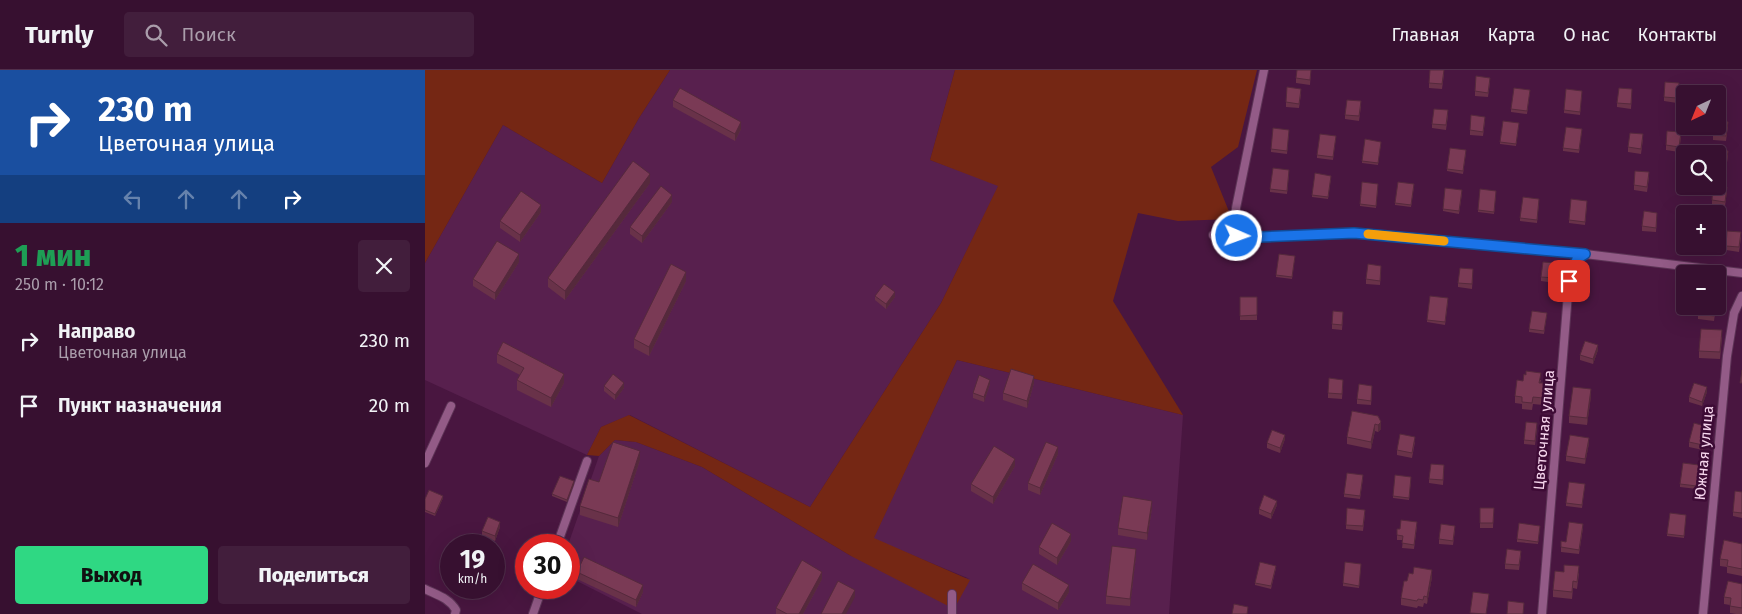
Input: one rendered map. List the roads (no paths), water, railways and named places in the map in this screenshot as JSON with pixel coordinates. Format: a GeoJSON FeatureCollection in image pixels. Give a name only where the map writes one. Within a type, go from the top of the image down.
{"type":"FeatureCollection","features":[{"type":"Feature","properties":{"kind":"street"},"geometry":{"type":"LineString","coordinates":[[1237,236],[1236,208],[1264,70]]}},
{"type":"Feature","properties":{"kind":"street"},"geometry":{"type":"LineString","coordinates":[[1213,235],[1261,237],[1354,233],[1585,254],[1742,273]]}},
{"type":"Feature","properties":{"kind":"street","name":"Цветочная улица"},"geometry":{"type":"LineString","coordinates":[[1542,614],[1569,281],[1577,259],[1585,254]]}},
{"type":"Feature","properties":{"kind":"street","name":"Южная улица"},"geometry":{"type":"LineString","coordinates":[[1703,614],[1727,356],[1734,312],[1742,296]]}},
{"type":"Feature","properties":{"kind":"street"},"geometry":{"type":"LineString","coordinates":[[425,463],[451,406]]}},
{"type":"Feature","properties":{"kind":"street"},"geometry":{"type":"LineString","coordinates":[[561,534],[587,462]]}},
{"type":"Feature","properties":{"kind":"street"},"geometry":{"type":"LineString","coordinates":[[425,589],[444,597],[452,603],[456,610],[455,614]]}},
{"type":"Feature","properties":{"kind":"street"},"geometry":{"type":"LineString","coordinates":[[952,594],[952,614]]}},
{"type":"Feature","properties":{"kind":"street"},"geometry":{"type":"LineString","coordinates":[[533,614],[538,599]]}}]}
